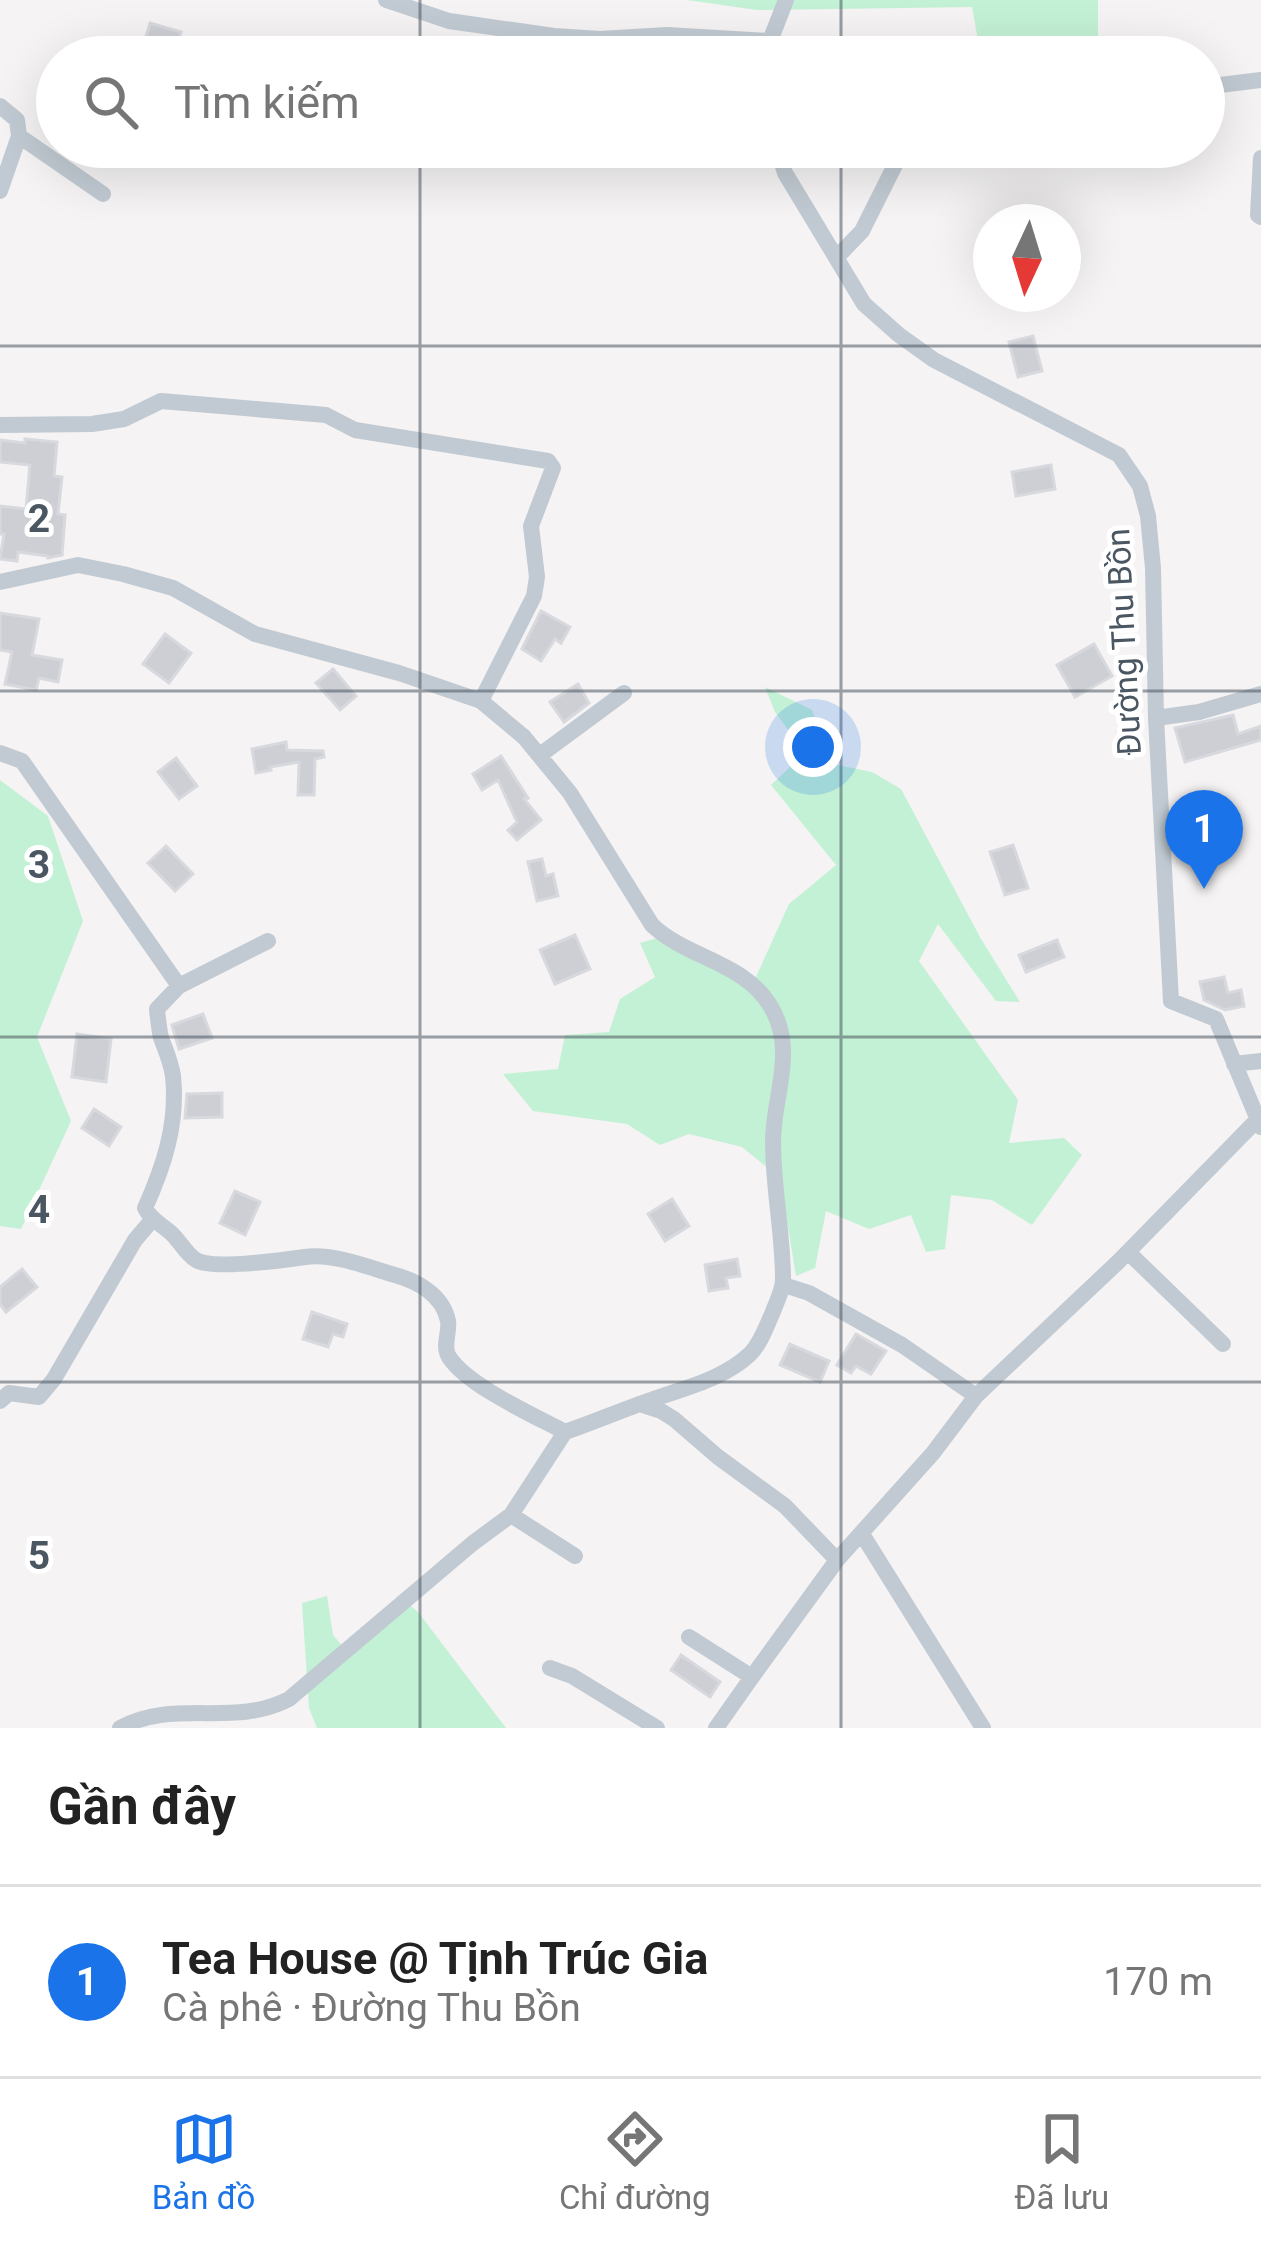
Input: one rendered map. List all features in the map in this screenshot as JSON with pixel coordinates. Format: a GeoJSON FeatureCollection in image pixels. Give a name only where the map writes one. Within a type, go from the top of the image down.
{"type":"FeatureCollection","features":[{"type":"Feature","properties":{"kind":"street"},"geometry":{"type":"LineString","coordinates":[[386,0],[449,21],[554,36]]}},
{"type":"Feature","properties":{"kind":"street"},"geometry":{"type":"LineString","coordinates":[[774,36],[786,0]]}},
{"type":"Feature","properties":{"kind":"street"},"geometry":{"type":"LineString","coordinates":[[1225,84],[1261,80]]}},
{"type":"Feature","properties":{"kind":"street"},"geometry":{"type":"LineString","coordinates":[[0,106],[17,119],[19,136],[0,191]]}},
{"type":"Feature","properties":{"kind":"street"},"geometry":{"type":"LineString","coordinates":[[19,136],[36,148]]}},
{"type":"Feature","properties":{"kind":"street"},"geometry":{"type":"LineString","coordinates":[[1261,158],[1261,218]]}},
{"type":"Feature","properties":{"kind":"street"},"geometry":{"type":"LineString","coordinates":[[65,168],[103,194]]}},
{"type":"Feature","properties":{"kind":"street","name":"Đường Thu Bồn"},"geometry":{"type":"LineString","coordinates":[[783,168],[864,304],[934,361],[1119,455],[1141,486],[1153,568],[1171,1001],[1216,1019],[1259,1123]]}},
{"type":"Feature","properties":{"kind":"street"},"geometry":{"type":"LineString","coordinates":[[837,257],[862,231],[894,168]]}},
{"type":"Feature","properties":{"kind":"street"},"geometry":{"type":"LineString","coordinates":[[0,425],[92,424],[124,418],[161,401],[326,416],[355,430],[548,461],[553,468],[531,526],[537,578],[534,596],[481,701]]}},
{"type":"Feature","properties":{"kind":"street"},"geometry":{"type":"LineString","coordinates":[[0,582],[78,565],[123,574],[172,588],[255,634],[481,701],[540,755],[593,826],[652,925],[758,988],[782,1038],[784,1064],[773,1127],[773,1164],[784,1285],[754,1351],[709,1379],[565,1432],[511,1515],[279,1706],[242,1717],[146,1716],[120,1728]]}},
{"type":"Feature","properties":{"kind":"street"},"geometry":{"type":"LineString","coordinates":[[540,755],[623,693]]}},
{"type":"Feature","properties":{"kind":"street"},"geometry":{"type":"LineString","coordinates":[[1156,718],[1199,712],[1261,694]]}},
{"type":"Feature","properties":{"kind":"street"},"geometry":{"type":"LineString","coordinates":[[0,753],[22,761],[179,986]]}},
{"type":"Feature","properties":{"kind":"street"},"geometry":{"type":"LineString","coordinates":[[268,941],[179,986],[157,1009],[173,1076],[173,1111],[166,1159],[145,1208],[147,1214],[202,1263],[326,1257],[422,1284],[448,1319],[448,1356],[485,1388],[565,1432]]}},
{"type":"Feature","properties":{"kind":"street"},"geometry":{"type":"LineString","coordinates":[[1234,1064],[1261,1061]]}},
{"type":"Feature","properties":{"kind":"street"},"geometry":{"type":"LineString","coordinates":[[716,1728],[837,1560],[934,1454],[976,1396],[1259,1123]]}},
{"type":"Feature","properties":{"kind":"street"},"geometry":{"type":"LineString","coordinates":[[0,1401],[9,1393],[39,1397],[123,1259],[153,1219]]}},
{"type":"Feature","properties":{"kind":"street"},"geometry":{"type":"LineString","coordinates":[[1128,1252],[1223,1344]]}},
{"type":"Feature","properties":{"kind":"street"},"geometry":{"type":"LineString","coordinates":[[784,1285],[809,1292],[902,1345],[976,1396]]}},
{"type":"Feature","properties":{"kind":"street"},"geometry":{"type":"LineString","coordinates":[[638,1404],[674,1419],[785,1507],[837,1560]]}},
{"type":"Feature","properties":{"kind":"street"},"geometry":{"type":"LineString","coordinates":[[511,1515],[574,1556]]}},
{"type":"Feature","properties":{"kind":"street"},"geometry":{"type":"LineString","coordinates":[[862,1534],[983,1728]]}},
{"type":"Feature","properties":{"kind":"street"},"geometry":{"type":"LineString","coordinates":[[689,1637],[752,1677]]}},
{"type":"Feature","properties":{"kind":"street"},"geometry":{"type":"LineString","coordinates":[[550,1668],[572,1676],[657,1728]]}},
{"type":"Feature","properties":{"kind":"green space"},"geometry":{"type":"Polygon","coordinates":[[[687,0],[1098,0],[1098,36],[977,36],[972,7],[757,10],[687,0]]]}},
{"type":"Feature","properties":{"kind":"green space"},"geometry":{"type":"Polygon","coordinates":[[[765,687],[812,710],[832,764],[872,772],[901,789],[1020,1002],[996,1001],[938,924],[919,961],[1018,1100],[1009,1143],[1064,1138],[1082,1155],[1032,1225],[992,1200],[951,1195],[945,1249],[926,1252],[911,1215],[869,1229],[826,1211],[815,1268],[796,1276],[780,1178],[742,1147],[689,1134],[660,1145],[627,1124],[533,1111],[503,1074],[558,1069],[565,1035],[609,1032],[620,999],[655,977],[640,943],[668,935],[755,979],[789,904],[836,865],[771,785],[805,753],[775,712],[765,687]]]}},
{"type":"Feature","properties":{"kind":"green space"},"geometry":{"type":"Polygon","coordinates":[[[0,780],[48,816],[83,921],[37,1037],[71,1121],[21,1229],[0,1226],[0,780]]]}},
{"type":"Feature","properties":{"kind":"green space"},"geometry":{"type":"Polygon","coordinates":[[[327,1596],[333,1635],[346,1650],[400,1597],[418,1612],[506,1728],[317,1728],[309,1708],[302,1603],[327,1596]]]}},
{"type":"Feature","properties":{"kind":"building"},"geometry":{"type":"Polygon","coordinates":[[[150,23],[181,32],[180,36],[146,36],[150,23]]]}},
{"type":"Feature","properties":{"kind":"building"},"geometry":{"type":"Polygon","coordinates":[[[1033,336],[1042,371],[1018,377],[1009,342],[1033,336]]]}},
{"type":"Feature","properties":{"kind":"building"},"geometry":{"type":"Polygon","coordinates":[[[25,439],[57,442],[54,476],[62,477],[58,514],[65,515],[62,555],[48,558],[18,552],[17,561],[0,559],[4,534],[0,534],[0,506],[26,509],[30,465],[0,462],[0,440],[25,443],[25,439]]]}},
{"type":"Feature","properties":{"kind":"building"},"geometry":{"type":"Polygon","coordinates":[[[1051,465],[1055,489],[1016,496],[1012,472],[1051,465]]]}},
{"type":"Feature","properties":{"kind":"building"},"geometry":{"type":"Polygon","coordinates":[[[541,611],[570,627],[561,643],[555,639],[541,661],[522,649],[541,611]]]}},
{"type":"Feature","properties":{"kind":"building"},"geometry":{"type":"Polygon","coordinates":[[[0,613],[39,619],[32,655],[62,660],[58,682],[39,678],[36,690],[5,684],[12,652],[0,650],[0,613]]]}},
{"type":"Feature","properties":{"kind":"building"},"geometry":{"type":"Polygon","coordinates":[[[165,634],[191,653],[169,683],[143,664],[165,634]]]}},
{"type":"Feature","properties":{"kind":"building"},"geometry":{"type":"Polygon","coordinates":[[[1094,644],[1112,676],[1075,697],[1057,665],[1094,644]]]}},
{"type":"Feature","properties":{"kind":"building"},"geometry":{"type":"Polygon","coordinates":[[[333,669],[356,696],[340,710],[316,683],[333,669]]]}},
{"type":"Feature","properties":{"kind":"building"},"geometry":{"type":"Polygon","coordinates":[[[578,684],[589,703],[564,722],[550,702],[578,684]]]}},
{"type":"Feature","properties":{"kind":"building"},"geometry":{"type":"Polygon","coordinates":[[[1233,715],[1238,734],[1261,726],[1261,740],[1185,762],[1175,728],[1233,715]]]}},
{"type":"Feature","properties":{"kind":"building"},"geometry":{"type":"Polygon","coordinates":[[[286,742],[287,750],[323,751],[324,757],[315,759],[314,795],[298,795],[299,762],[256,773],[252,749],[286,742]]]}},
{"type":"Feature","properties":{"kind":"building"},"geometry":{"type":"Polygon","coordinates":[[[501,756],[541,820],[517,840],[508,830],[517,822],[498,780],[482,790],[473,774],[501,756]]]}},
{"type":"Feature","properties":{"kind":"building"},"geometry":{"type":"Polygon","coordinates":[[[176,758],[197,786],[179,799],[158,772],[176,758]]]}},
{"type":"Feature","properties":{"kind":"building"},"geometry":{"type":"Polygon","coordinates":[[[1013,845],[1028,888],[1005,895],[990,852],[1013,845]]]}},
{"type":"Feature","properties":{"kind":"building"},"geometry":{"type":"Polygon","coordinates":[[[166,846],[193,874],[175,891],[148,863],[166,846]]]}},
{"type":"Feature","properties":{"kind":"building"},"geometry":{"type":"Polygon","coordinates":[[[542,859],[546,876],[553,874],[558,896],[537,901],[528,862],[542,859]]]}},
{"type":"Feature","properties":{"kind":"building"},"geometry":{"type":"Polygon","coordinates":[[[575,935],[590,969],[555,984],[540,950],[575,935]]]}},
{"type":"Feature","properties":{"kind":"building"},"geometry":{"type":"Polygon","coordinates":[[[1057,940],[1064,957],[1026,972],[1019,955],[1057,940]]]}},
{"type":"Feature","properties":{"kind":"building"},"geometry":{"type":"Polygon","coordinates":[[[1224,977],[1228,993],[1241,990],[1244,1006],[1225,1010],[1204,1000],[1200,982],[1224,977]]]}},
{"type":"Feature","properties":{"kind":"building"},"geometry":{"type":"Polygon","coordinates":[[[203,1014],[212,1038],[179,1049],[172,1025],[203,1014]]]}},
{"type":"Feature","properties":{"kind":"building"},"geometry":{"type":"Polygon","coordinates":[[[77,1034],[111,1039],[106,1082],[72,1077],[77,1034]]]}},
{"type":"Feature","properties":{"kind":"building"},"geometry":{"type":"Polygon","coordinates":[[[222,1093],[222,1117],[185,1118],[187,1094],[222,1093]]]}},
{"type":"Feature","properties":{"kind":"building"},"geometry":{"type":"Polygon","coordinates":[[[94,1109],[121,1127],[109,1146],[82,1128],[94,1109]]]}},
{"type":"Feature","properties":{"kind":"building"},"geometry":{"type":"Polygon","coordinates":[[[235,1191],[260,1202],[245,1235],[220,1223],[235,1191]]]}},
{"type":"Feature","properties":{"kind":"building"},"geometry":{"type":"Polygon","coordinates":[[[672,1199],[689,1226],[665,1241],[648,1214],[672,1199]]]}},
{"type":"Feature","properties":{"kind":"building"},"geometry":{"type":"Polygon","coordinates":[[[737,1259],[740,1276],[726,1278],[728,1288],[709,1291],[705,1265],[737,1259]]]}},
{"type":"Feature","properties":{"kind":"building"},"geometry":{"type":"Polygon","coordinates":[[[22,1269],[37,1287],[6,1312],[0,1304],[0,1287],[22,1269]]]}},
{"type":"Feature","properties":{"kind":"building"},"geometry":{"type":"Polygon","coordinates":[[[312,1312],[347,1324],[343,1337],[333,1334],[328,1347],[303,1339],[312,1312]]]}},
{"type":"Feature","properties":{"kind":"building"},"geometry":{"type":"Polygon","coordinates":[[[856,1334],[886,1351],[871,1374],[856,1366],[851,1373],[837,1365],[856,1334]]]}},
{"type":"Feature","properties":{"kind":"building"},"geometry":{"type":"Polygon","coordinates":[[[790,1344],[829,1361],[820,1382],[780,1365],[790,1344]]]}},
{"type":"Feature","properties":{"kind":"building"},"geometry":{"type":"Polygon","coordinates":[[[681,1655],[720,1682],[710,1697],[671,1670],[681,1655]]]}},
{"type":"Feature","properties":{"kind":"place","name":"Tea House @ Tịnh Trúc Gia"},"geometry":{"type":"Point","coordinates":[1204,889]}}]}
